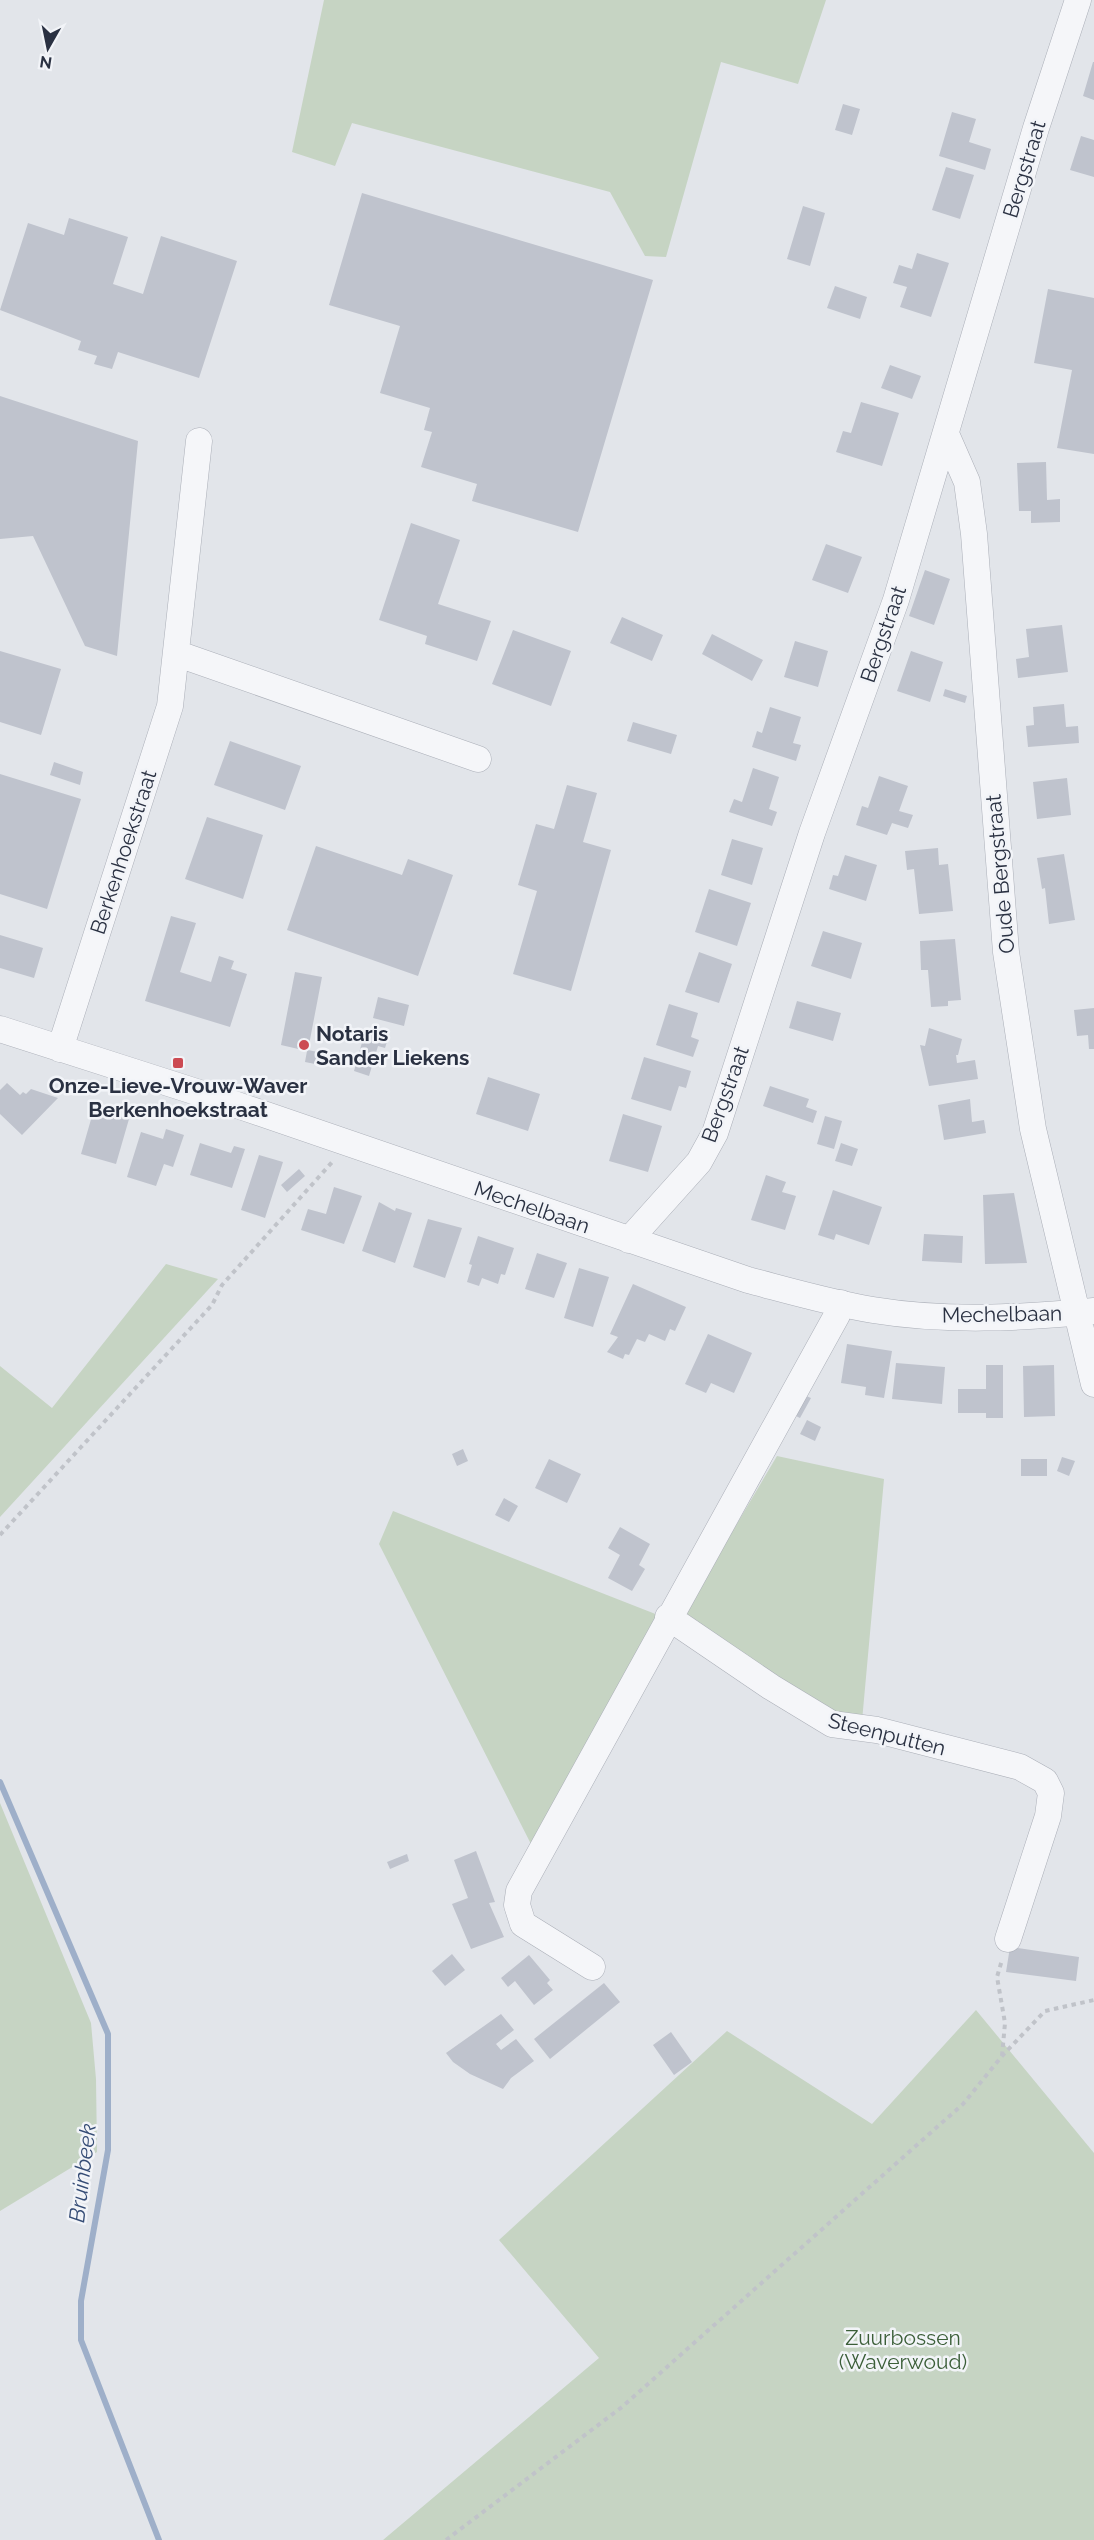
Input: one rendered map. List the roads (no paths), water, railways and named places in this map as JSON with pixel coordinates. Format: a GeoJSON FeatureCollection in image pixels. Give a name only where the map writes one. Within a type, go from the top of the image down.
{"type":"FeatureCollection","features":[{"type":"Feature","properties":{"kind":"street","name":"Bergstraat"},"geometry":{"type":"LineString","coordinates":[[629,1239],[699,1162],[715,1133],[812,833],[896,600],[1036,128],[1078,0]]}},
{"type":"Feature","properties":{"kind":"street","name":"Oude Bergstraat"},"geometry":{"type":"LineString","coordinates":[[946,434],[967,482],[974,534],[1006,952],[1033,1129],[1085,1312]]}},
{"type":"Feature","properties":{"kind":"street","name":"Berkenhoekstraat"},"geometry":{"type":"LineString","coordinates":[[60,1049],[170,706],[199,441]]}},
{"type":"Feature","properties":{"kind":"street"},"geometry":{"type":"LineString","coordinates":[[177,654],[478,759]]}},
{"type":"Feature","properties":{"kind":"street","name":"Mechelbaan"},"geometry":{"type":"LineString","coordinates":[[0,1029],[237,1105],[347,1145],[748,1280],[875,1310],[994,1318],[1085,1312],[1094,1384]]}},
{"type":"Feature","properties":{"kind":"street"},"geometry":{"type":"LineString","coordinates":[[592,1966],[523,1924],[517,1905],[519,1891],[597,1753],[668,1617],[837,1315],[841,1303]]}},
{"type":"Feature","properties":{"kind":"street","name":"Steenputten"},"geometry":{"type":"LineString","coordinates":[[668,1617],[771,1687],[832,1724],[877,1730],[1020,1767],[1045,1781],[1051,1793],[1048,1816],[1008,1939]]}},
{"type":"Feature","properties":{"kind":"waterway","name":"Bruinbeek"},"geometry":{"type":"LineString","coordinates":[[0,1782],[108,2034],[108,2150],[81,2301],[81,2340],[159,2540]]}},
{"type":"Feature","properties":{"kind":"place","name":"Notaris Sander Liekens"},"geometry":{"type":"Point","coordinates":[304,1045]}},
{"type":"Feature","properties":{"kind":"place","name":"Onze-Lieve-Vrouw-Waver Berkenhoekstraat"},"geometry":{"type":"Point","coordinates":[178,1063]}},
{"type":"Feature","properties":{"kind":"park label","name":"Zuurbossen (Waverwoud)"},"geometry":{"type":"Point","coordinates":[903,2349]}}]}
